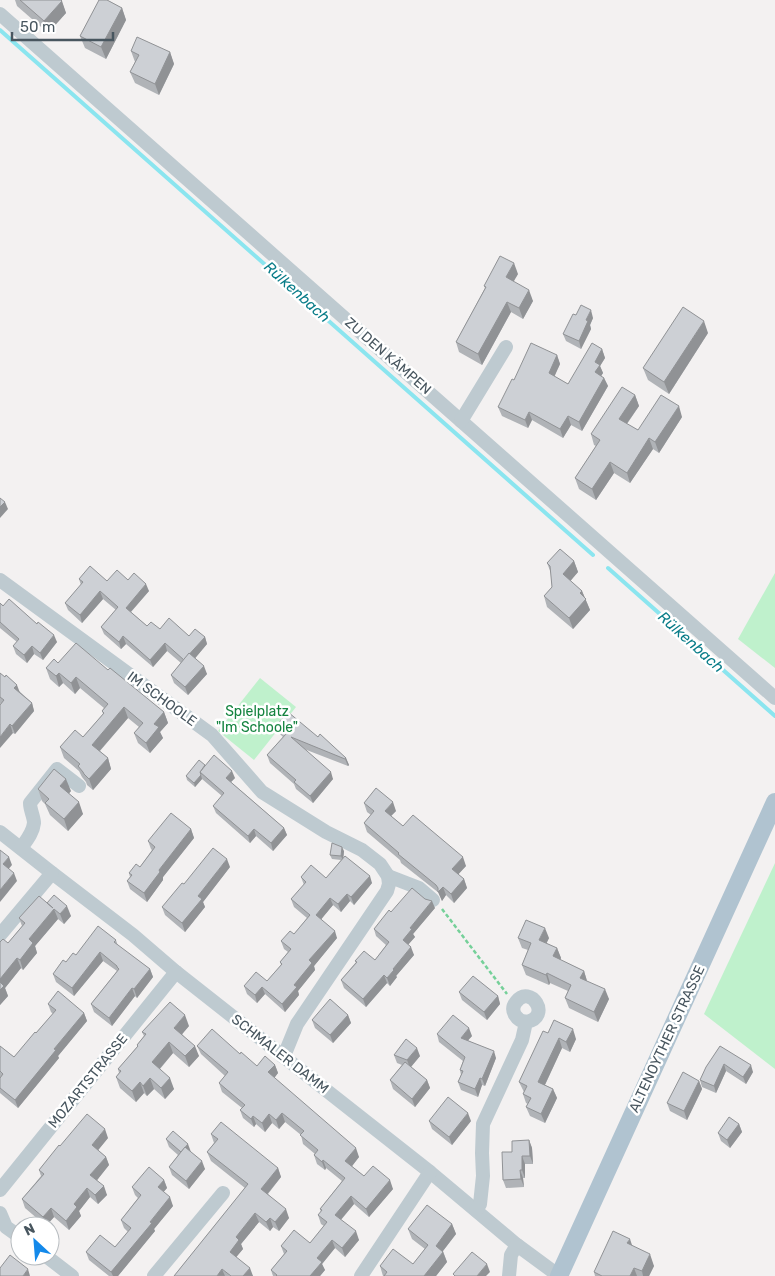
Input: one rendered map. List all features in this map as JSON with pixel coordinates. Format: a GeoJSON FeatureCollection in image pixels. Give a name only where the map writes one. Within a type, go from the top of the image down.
{"type":"FeatureCollection","features":[{"type":"Feature","properties":{"kind":"main road","name":"ALTENOYTHER STRASSE"},"geometry":{"type":"LineString","coordinates":[[559,1276],[775,802]]}},
{"type":"Feature","properties":{"kind":"street","name":"ZU DEN KÄMPEN"},"geometry":{"type":"LineString","coordinates":[[0,14],[775,698]]}},
{"type":"Feature","properties":{"kind":"street"},"geometry":{"type":"LineString","coordinates":[[461,421],[506,346]]}},
{"type":"Feature","properties":{"kind":"street","name":"IM SCHOOLE"},"geometry":{"type":"LineString","coordinates":[[0,580],[212,735],[262,792],[326,832],[362,850],[380,864],[388,876],[419,888],[433,900]]}},
{"type":"Feature","properties":{"kind":"street"},"geometry":{"type":"LineString","coordinates":[[21,848],[31,834],[34,823],[30,803],[57,769],[79,786]]}},
{"type":"Feature","properties":{"kind":"street","name":"SCHMALER DAMM"},"geometry":{"type":"LineString","coordinates":[[0,832],[133,935],[176,972],[559,1276]]}},
{"type":"Feature","properties":{"kind":"street"},"geometry":{"type":"LineString","coordinates":[[0,935],[52,873]]}},
{"type":"Feature","properties":{"kind":"street"},"geometry":{"type":"LineString","coordinates":[[282,1056],[297,1024],[387,891],[389,884],[388,876]]}},
{"type":"Feature","properties":{"kind":"street","name":"MOZARTSTRASSE"},"geometry":{"type":"LineString","coordinates":[[0,1190],[176,972]]}},
{"type":"Feature","properties":{"kind":"street"},"geometry":{"type":"LineString","coordinates":[[525,997],[533,998],[539,1008],[537,1017],[531,1022],[526,1022],[520,1021],[515,1016],[514,1006],[518,1000],[525,997]]}},
{"type":"Feature","properties":{"kind":"street"},"geometry":{"type":"LineString","coordinates":[[476,1210],[480,1204],[483,1176],[483,1124],[522,1040],[526,1022]]}},
{"type":"Feature","properties":{"kind":"street"},"geometry":{"type":"LineString","coordinates":[[361,1276],[430,1172]]}},
{"type":"Feature","properties":{"kind":"street"},"geometry":{"type":"LineString","coordinates":[[154,1276],[223,1193]]}},
{"type":"Feature","properties":{"kind":"street"},"geometry":{"type":"LineString","coordinates":[[0,1213],[3,1231]]}},
{"type":"Feature","properties":{"kind":"street"},"geometry":{"type":"LineString","coordinates":[[509,1276],[511,1256],[517,1244]]}},
{"type":"Feature","properties":{"kind":"street"},"geometry":{"type":"LineString","coordinates":[[59,1266],[72,1276]]}},
{"type":"Feature","properties":{"kind":"path"},"geometry":{"type":"LineString","coordinates":[[433,900],[444,910],[508,995],[514,1006]]}},
{"type":"Feature","properties":{"kind":"green space"},"geometry":{"type":"Polygon","coordinates":[[[775,573],[775,668],[738,639],[775,573]]]}},
{"type":"Feature","properties":{"kind":"green space","name":"Spielplatz \"Im Schoole\""},"geometry":{"type":"Polygon","coordinates":[[[260,678],[296,707],[254,760],[218,731],[260,678]]]}},
{"type":"Feature","properties":{"kind":"green space"},"geometry":{"type":"Polygon","coordinates":[[[775,863],[775,1069],[704,1014],[775,863]]]}},
{"type":"Feature","properties":{"kind":"building"},"geometry":{"type":"Polygon","coordinates":[[[20,0],[61,0],[62,1],[44,21],[20,0]]]}},
{"type":"Feature","properties":{"kind":"building"},"geometry":{"type":"Polygon","coordinates":[[[99,0],[107,0],[122,8],[101,47],[80,36],[99,0]]]}},
{"type":"Feature","properties":{"kind":"building"},"geometry":{"type":"Polygon","coordinates":[[[137,37],[170,52],[155,84],[130,72],[139,55],[131,51],[137,37]]]}},
{"type":"Feature","properties":{"kind":"building"},"geometry":{"type":"Polygon","coordinates":[[[500,256],[514,263],[506,277],[529,290],[519,308],[507,302],[478,354],[456,342],[486,287],[484,286],[500,256]]]}},
{"type":"Feature","properties":{"kind":"building"},"geometry":{"type":"Polygon","coordinates":[[[581,305],[591,310],[579,341],[563,334],[573,314],[576,315],[581,305]]]}},
{"type":"Feature","properties":{"kind":"building"},"geometry":{"type":"Polygon","coordinates":[[[683,307],[704,321],[664,382],[643,368],[683,307]]]}},
{"type":"Feature","properties":{"kind":"building"},"geometry":{"type":"Polygon","coordinates":[[[531,343],[557,355],[549,373],[568,384],[592,343],[602,349],[595,362],[600,365],[595,372],[604,378],[579,422],[568,416],[560,429],[529,412],[525,420],[498,407],[512,379],[514,380],[531,343]]]}},
{"type":"Feature","properties":{"kind":"building"},"geometry":{"type":"Polygon","coordinates":[[[622,387],[635,395],[619,419],[638,430],[661,395],[679,406],[655,442],[649,438],[627,473],[610,462],[592,489],[575,478],[600,440],[591,434],[622,387]]]}},
{"type":"Feature","properties":{"kind":"building"},"geometry":{"type":"Polygon","coordinates":[[[0,498],[5,502],[0,507],[0,498]]]}},
{"type":"Feature","properties":{"kind":"building"},"geometry":{"type":"Polygon","coordinates":[[[560,549],[574,561],[563,574],[582,591],[580,593],[586,599],[569,618],[544,596],[552,587],[550,566],[547,563],[560,549]]]}},
{"type":"Feature","properties":{"kind":"building"},"geometry":{"type":"Polygon","coordinates":[[[90,566],[107,581],[117,570],[128,580],[134,573],[146,584],[126,608],[147,626],[151,622],[160,629],[169,618],[189,636],[195,629],[205,637],[184,660],[165,643],[150,660],[123,636],[119,642],[101,627],[118,607],[100,591],[80,615],[65,603],[83,582],[79,579],[90,566]]]}},
{"type":"Feature","properties":{"kind":"building"},"geometry":{"type":"Polygon","coordinates":[[[9,599],[37,624],[38,622],[54,635],[40,653],[32,646],[24,655],[13,646],[19,639],[0,622],[0,603],[3,606],[9,599]]]}},
{"type":"Feature","properties":{"kind":"building"},"geometry":{"type":"Polygon","coordinates":[[[76,643],[108,670],[110,668],[164,712],[154,724],[159,727],[146,743],[134,733],[143,723],[124,707],[92,745],[108,758],[89,779],[78,766],[80,764],[60,747],[75,730],[83,737],[104,713],[102,711],[108,704],[76,677],[71,683],[59,673],[56,676],[46,668],[54,659],[58,663],[76,643]]]}},
{"type":"Feature","properties":{"kind":"building"},"geometry":{"type":"Polygon","coordinates":[[[189,653],[204,666],[185,687],[171,675],[189,653]]]}},
{"type":"Feature","properties":{"kind":"building"},"geometry":{"type":"Polygon","coordinates":[[[0,673],[5,677],[6,675],[17,685],[14,688],[32,703],[12,726],[10,724],[0,737],[0,705],[4,700],[0,697],[0,673]]]}},
{"type":"Feature","properties":{"kind":"building"},"geometry":{"type":"Polygon","coordinates":[[[288,712],[318,737],[320,734],[346,758],[291,737],[331,772],[310,796],[294,782],[296,780],[267,755],[286,734],[276,726],[288,712]]]}},
{"type":"Feature","properties":{"kind":"building"},"geometry":{"type":"Polygon","coordinates":[[[214,755],[232,771],[226,778],[284,828],[271,843],[254,829],[248,836],[213,806],[224,793],[200,772],[214,755]]]}},
{"type":"Feature","properties":{"kind":"building"},"geometry":{"type":"Polygon","coordinates":[[[199,760],[205,765],[200,772],[201,775],[194,783],[186,776],[199,760]]]}},
{"type":"Feature","properties":{"kind":"building"},"geometry":{"type":"Polygon","coordinates":[[[54,769],[66,779],[60,786],[79,802],[64,819],[45,803],[49,799],[38,789],[54,769]]]}},
{"type":"Feature","properties":{"kind":"building"},"geometry":{"type":"Polygon","coordinates":[[[376,788],[393,802],[385,811],[403,826],[413,815],[463,857],[452,869],[464,879],[451,894],[443,887],[438,892],[436,885],[364,823],[374,811],[364,803],[376,788]]]}},
{"type":"Feature","properties":{"kind":"building"},"geometry":{"type":"Polygon","coordinates":[[[171,813],[191,829],[159,870],[160,872],[144,893],[127,881],[132,875],[129,873],[136,864],[140,867],[155,847],[148,841],[171,813]]]}},
{"type":"Feature","properties":{"kind":"building"},"geometry":{"type":"Polygon","coordinates":[[[332,843],[342,847],[341,856],[330,855],[332,843]]]}},
{"type":"Feature","properties":{"kind":"building"},"geometry":{"type":"Polygon","coordinates":[[[213,848],[227,859],[198,896],[202,899],[182,923],[162,907],[182,883],[184,884],[213,848]]]}},
{"type":"Feature","properties":{"kind":"building"},"geometry":{"type":"Polygon","coordinates":[[[0,850],[9,857],[3,864],[14,873],[0,890],[0,850]]]}},
{"type":"Feature","properties":{"kind":"building"},"geometry":{"type":"Polygon","coordinates":[[[345,856],[370,876],[351,897],[347,894],[338,904],[330,898],[316,915],[335,931],[309,960],[312,963],[294,985],[297,987],[282,1004],[262,987],[255,995],[244,986],[256,972],[267,981],[282,964],[280,962],[291,949],[281,941],[290,931],[294,934],[310,915],[291,899],[306,882],[301,877],[311,865],[326,878],[345,856]]]}},
{"type":"Feature","properties":{"kind":"building"},"geometry":{"type":"Polygon","coordinates":[[[412,888],[425,899],[432,901],[410,928],[412,929],[403,940],[411,947],[387,978],[384,975],[363,999],[341,980],[364,951],[375,960],[389,942],[374,929],[389,910],[391,912],[412,888]]]}},
{"type":"Feature","properties":{"kind":"building"},"geometry":{"type":"Polygon","coordinates":[[[54,895],[67,906],[60,914],[54,909],[29,939],[33,943],[20,960],[17,958],[0,979],[0,942],[3,939],[8,943],[25,923],[19,918],[39,896],[47,903],[54,895]]]}},
{"type":"Feature","properties":{"kind":"building"},"geometry":{"type":"Polygon","coordinates":[[[526,920],[545,928],[539,940],[557,948],[553,956],[584,971],[580,978],[605,989],[594,1012],[565,998],[571,985],[547,973],[546,975],[522,965],[531,943],[518,938],[526,920]]]}},
{"type":"Feature","properties":{"kind":"building"},"geometry":{"type":"Polygon","coordinates":[[[98,926],[116,940],[114,942],[150,969],[134,989],[132,988],[109,1018],[91,1004],[119,969],[100,952],[72,988],[53,974],[63,960],[66,962],[73,953],[76,955],[98,926]]]}},
{"type":"Feature","properties":{"kind":"building"},"geometry":{"type":"Polygon","coordinates":[[[473,976],[498,996],[484,1012],[459,992],[473,976]]]}},
{"type":"Feature","properties":{"kind":"building"},"geometry":{"type":"Polygon","coordinates":[[[0,982],[4,986],[0,990],[0,982]]]}},
{"type":"Feature","properties":{"kind":"building"},"geometry":{"type":"Polygon","coordinates":[[[58,991],[84,1013],[15,1100],[0,1088],[0,1078],[3,1074],[0,1071],[0,1046],[14,1057],[56,1010],[48,1004],[58,991]]]}},
{"type":"Feature","properties":{"kind":"building"},"geometry":{"type":"Polygon","coordinates":[[[330,999],[348,1015],[330,1035],[312,1020],[330,999]]]}},
{"type":"Feature","properties":{"kind":"building"},"geometry":{"type":"Polygon","coordinates":[[[170,1002],[185,1015],[174,1028],[195,1046],[185,1056],[169,1042],[152,1062],[170,1078],[161,1088],[150,1078],[143,1086],[140,1082],[132,1091],[116,1077],[121,1071],[118,1069],[146,1034],[142,1032],[170,1002]]]}},
{"type":"Feature","properties":{"kind":"building"},"geometry":{"type":"Polygon","coordinates":[[[453,1015],[469,1028],[461,1038],[494,1051],[482,1079],[480,1078],[475,1089],[458,1082],[463,1071],[460,1070],[465,1057],[437,1034],[453,1015]]]}},
{"type":"Feature","properties":{"kind":"building"},"geometry":{"type":"Polygon","coordinates":[[[554,1020],[573,1029],[566,1042],[559,1038],[538,1082],[553,1089],[541,1114],[526,1107],[531,1098],[523,1094],[527,1086],[519,1082],[543,1031],[548,1033],[554,1020]]]}},
{"type":"Feature","properties":{"kind":"building"},"geometry":{"type":"Polygon","coordinates":[[[212,1029],[240,1054],[241,1052],[257,1066],[265,1056],[275,1065],[268,1072],[356,1148],[345,1161],[364,1176],[373,1166],[390,1180],[366,1209],[351,1196],[335,1215],[356,1231],[342,1248],[332,1240],[317,1258],[322,1262],[310,1276],[276,1276],[271,1270],[287,1251],[281,1246],[294,1230],[310,1243],[327,1222],[318,1215],[322,1210],[320,1209],[345,1178],[314,1155],[318,1150],[300,1135],[304,1131],[282,1113],[276,1120],[269,1114],[262,1123],[253,1116],[251,1119],[240,1110],[245,1105],[219,1083],[228,1072],[197,1046],[212,1029]]]}},
{"type":"Feature","properties":{"kind":"building"},"geometry":{"type":"Polygon","coordinates":[[[406,1039],[417,1048],[407,1060],[394,1055],[406,1039]]]}},
{"type":"Feature","properties":{"kind":"building"},"geometry":{"type":"Polygon","coordinates":[[[720,1046],[751,1065],[743,1077],[724,1064],[714,1086],[700,1080],[720,1046]]]}},
{"type":"Feature","properties":{"kind":"building"},"geometry":{"type":"Polygon","coordinates":[[[405,1062],[427,1080],[412,1099],[390,1080],[405,1062]]]}},
{"type":"Feature","properties":{"kind":"building"},"geometry":{"type":"Polygon","coordinates":[[[683,1072],[699,1081],[684,1111],[667,1103],[683,1072]]]}},
{"type":"Feature","properties":{"kind":"building"},"geometry":{"type":"Polygon","coordinates":[[[448,1097],[468,1113],[449,1137],[429,1121],[448,1097]]]}},
{"type":"Feature","properties":{"kind":"building"},"geometry":{"type":"Polygon","coordinates":[[[87,1114],[105,1129],[92,1145],[106,1157],[90,1175],[104,1186],[95,1195],[87,1188],[74,1204],[77,1207],[66,1221],[51,1208],[42,1216],[22,1199],[44,1174],[39,1170],[87,1114]]]}},
{"type":"Feature","properties":{"kind":"building"},"geometry":{"type":"Polygon","coordinates":[[[729,1117],[739,1124],[727,1140],[718,1133],[729,1117]]]}},
{"type":"Feature","properties":{"kind":"building"},"geometry":{"type":"Polygon","coordinates":[[[221,1122],[278,1168],[261,1189],[286,1209],[275,1222],[270,1218],[266,1222],[255,1213],[236,1237],[239,1240],[230,1252],[250,1268],[243,1276],[231,1276],[222,1269],[217,1276],[174,1276],[248,1184],[207,1152],[218,1139],[211,1134],[221,1122]]]}},
{"type":"Feature","properties":{"kind":"building"},"geometry":{"type":"Polygon","coordinates":[[[173,1131],[188,1144],[181,1152],[166,1139],[173,1131]]]}},
{"type":"Feature","properties":{"kind":"building"},"geometry":{"type":"Polygon","coordinates":[[[529,1140],[530,1156],[522,1156],[521,1179],[503,1180],[502,1152],[512,1152],[512,1141],[529,1140]]]}},
{"type":"Feature","properties":{"kind":"building"},"geometry":{"type":"Polygon","coordinates":[[[185,1147],[202,1161],[186,1181],[169,1167],[185,1147]]]}},
{"type":"Feature","properties":{"kind":"building"},"geometry":{"type":"Polygon","coordinates":[[[149,1167],[164,1180],[158,1187],[170,1197],[150,1222],[152,1223],[111,1272],[86,1252],[100,1235],[115,1247],[131,1228],[121,1220],[141,1195],[132,1187],[149,1167]]]}},
{"type":"Feature","properties":{"kind":"building"},"geometry":{"type":"Polygon","coordinates":[[[427,1205],[452,1224],[436,1246],[443,1252],[424,1276],[384,1276],[387,1272],[380,1266],[393,1249],[413,1264],[428,1245],[408,1229],[427,1205]]]}},
{"type":"Feature","properties":{"kind":"building"},"geometry":{"type":"Polygon","coordinates":[[[613,1231],[630,1239],[627,1243],[650,1254],[642,1271],[634,1268],[630,1276],[602,1276],[594,1272],[613,1231]]]}},
{"type":"Feature","properties":{"kind":"building"},"geometry":{"type":"Polygon","coordinates":[[[472,1252],[487,1264],[477,1276],[455,1276],[453,1274],[472,1252]]]}},
{"type":"Feature","properties":{"kind":"building"},"geometry":{"type":"Polygon","coordinates":[[[10,1255],[10,1266],[24,1266],[28,1269],[23,1276],[0,1276],[0,1268],[10,1255]]]}},
{"type":"Feature","properties":{"kind":"waterway","name":"Rülkenbach"},"geometry":{"type":"LineString","coordinates":[[0,30],[593,555]]}},
{"type":"Feature","properties":{"kind":"waterway","name":"Rülkenbach"},"geometry":{"type":"LineString","coordinates":[[608,568],[775,716]]}}]}
